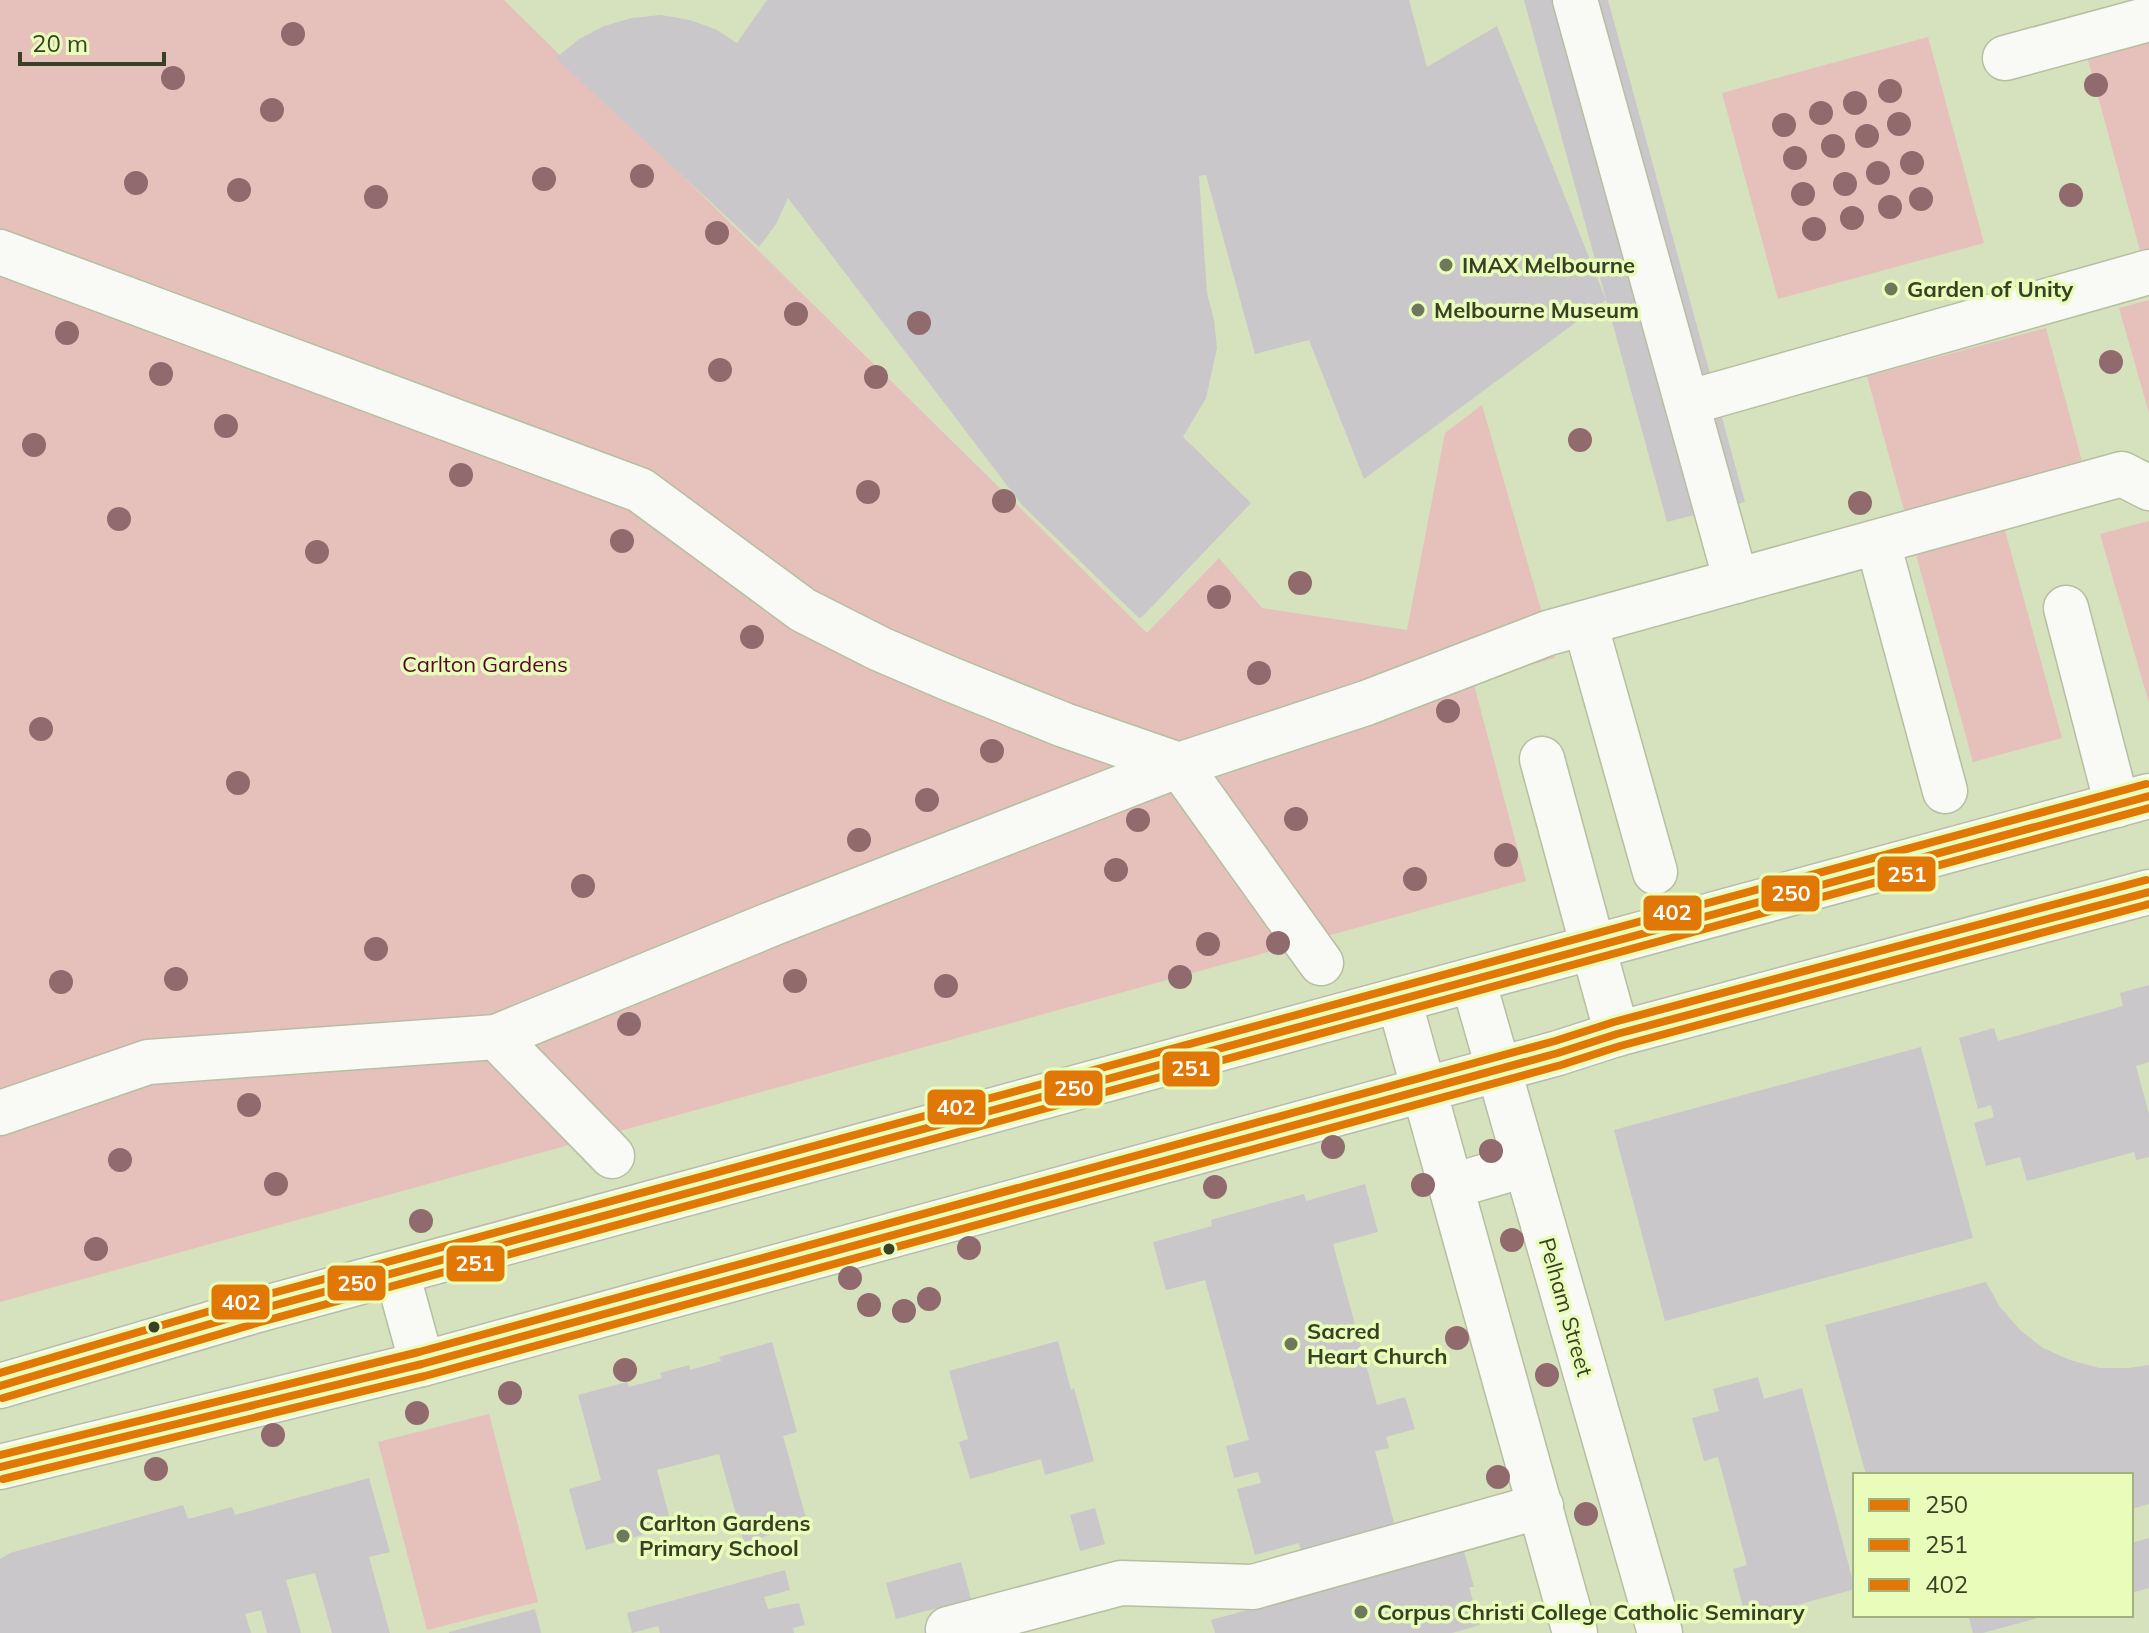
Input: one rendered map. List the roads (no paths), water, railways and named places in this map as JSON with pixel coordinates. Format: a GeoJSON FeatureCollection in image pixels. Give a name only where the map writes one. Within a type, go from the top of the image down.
{"type":"FeatureCollection","features":[{"type":"Feature","properties":{"kind":"street"},"geometry":{"type":"LineString","coordinates":[[1575,0],[1736,581]]}},
{"type":"Feature","properties":{"kind":"street"},"geometry":{"type":"LineString","coordinates":[[2005,58],[2149,19]]}},
{"type":"Feature","properties":{"kind":"street"},"geometry":{"type":"LineString","coordinates":[[0,252],[640,490],[803,610],[880,649],[950,679],[1064,725],[1179,765],[1321,963]]}},
{"type":"Feature","properties":{"kind":"street"},"geometry":{"type":"LineString","coordinates":[[1687,403],[2149,272]]}},
{"type":"Feature","properties":{"kind":"street"},"geometry":{"type":"LineString","coordinates":[[0,1113],[148,1062],[496,1037],[774,923],[1179,765],[1366,703],[1548,633],[2122,474],[2149,488]]}},
{"type":"Feature","properties":{"kind":"street"},"geometry":{"type":"LineString","coordinates":[[1878,543],[1945,791]]}},
{"type":"Feature","properties":{"kind":"street"},"geometry":{"type":"LineString","coordinates":[[0,1386],[254,1311],[2133,801],[2066,608]]}},
{"type":"Feature","properties":{"kind":"street"},"geometry":{"type":"LineString","coordinates":[[1585,623],[1655,872]]}},
{"type":"Feature","properties":{"kind":"street"},"geometry":{"type":"LineString","coordinates":[[1542,759],[1617,1034]]}},
{"type":"Feature","properties":{"kind":"street"},"geometry":{"type":"LineString","coordinates":[[0,1467],[422,1364],[1617,1034],[2149,892]]}},
{"type":"Feature","properties":{"kind":"street","name":"Pelham Street"},"geometry":{"type":"LineString","coordinates":[[1473,980],[1660,1633]]}},
{"type":"Feature","properties":{"kind":"street"},"geometry":{"type":"LineString","coordinates":[[1399,1000],[1575,1633]]}},
{"type":"Feature","properties":{"kind":"street"},"geometry":{"type":"LineString","coordinates":[[496,1037],[612,1156]]}},
{"type":"Feature","properties":{"kind":"street"},"geometry":{"type":"LineString","coordinates":[[1452,1186],[1525,1165]]}},
{"type":"Feature","properties":{"kind":"street"},"geometry":{"type":"LineString","coordinates":[[397,1273],[422,1364]]}},
{"type":"Feature","properties":{"kind":"street"},"geometry":{"type":"LineString","coordinates":[[948,1629],[1121,1583],[1253,1587],[1541,1506]]}},
{"type":"Feature","properties":{"kind":"place","name":"IMAX Melbourne"},"geometry":{"type":"Point","coordinates":[1446,265]}},
{"type":"Feature","properties":{"kind":"place","name":"Garden of Unity"},"geometry":{"type":"Point","coordinates":[1891,289]}},
{"type":"Feature","properties":{"kind":"place","name":"Melbourne Museum"},"geometry":{"type":"Point","coordinates":[1418,310]}},
{"type":"Feature","properties":{"kind":"place","name":"Sacred Heart Church"},"geometry":{"type":"Point","coordinates":[1291,1344]}},
{"type":"Feature","properties":{"kind":"place","name":"Carlton Gardens Primary School"},"geometry":{"type":"Point","coordinates":[623,1536]}},
{"type":"Feature","properties":{"kind":"place","name":"Corpus Christi College Catholic Seminary"},"geometry":{"type":"Point","coordinates":[1361,1612]}},
{"type":"Feature","properties":{"kind":"park label","name":"Carlton Gardens"},"geometry":{"type":"Point","coordinates":[485,664]}}]}
